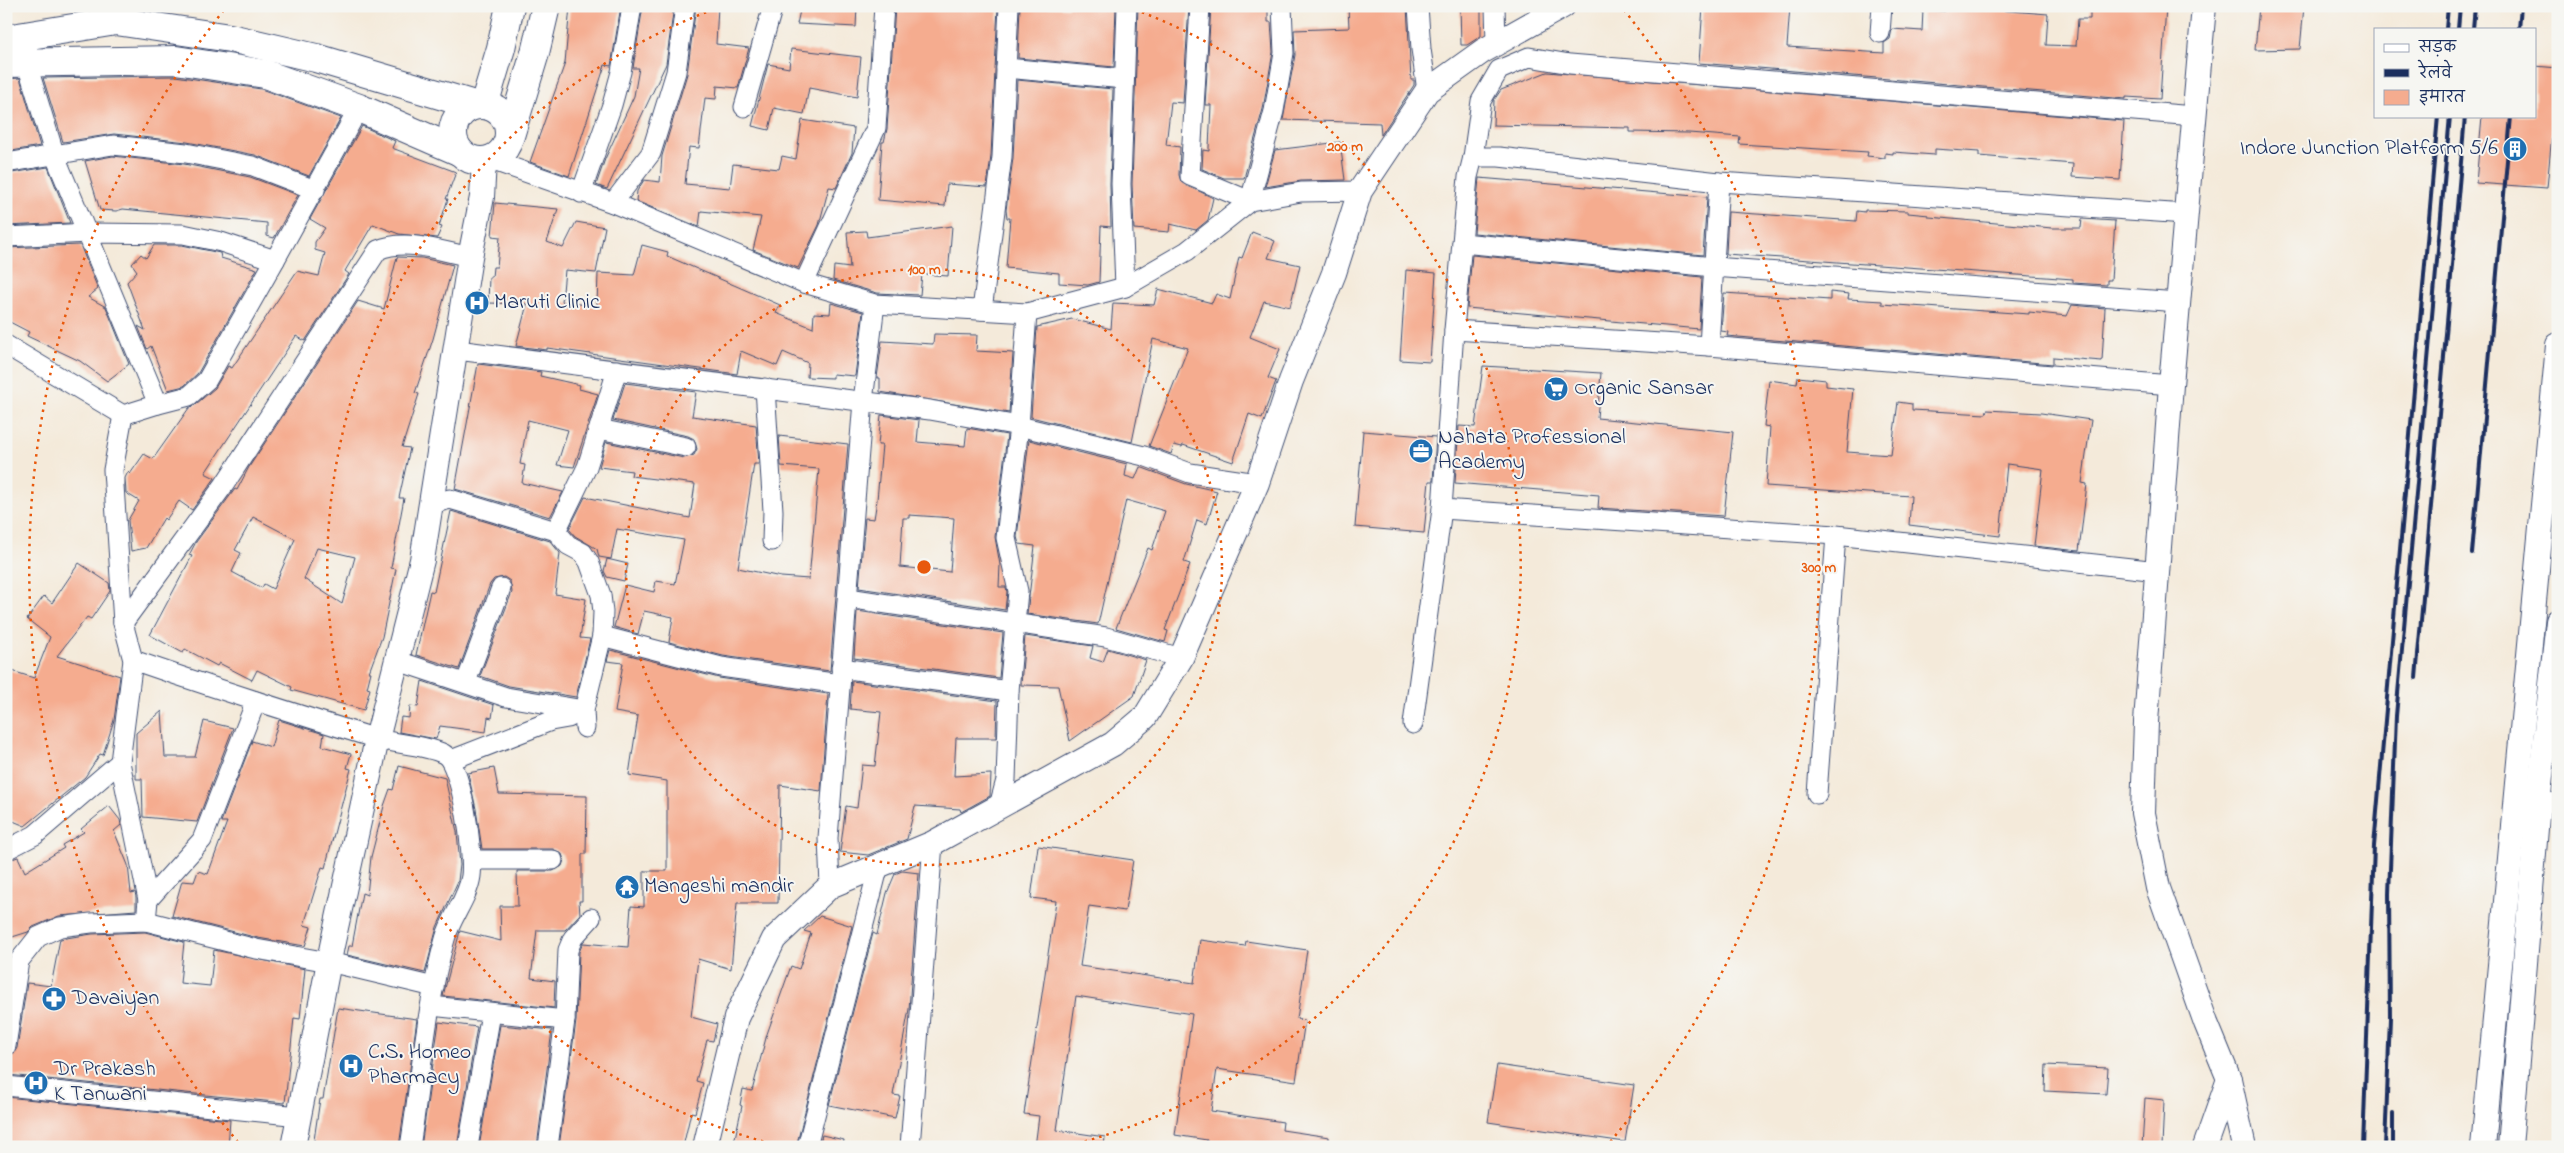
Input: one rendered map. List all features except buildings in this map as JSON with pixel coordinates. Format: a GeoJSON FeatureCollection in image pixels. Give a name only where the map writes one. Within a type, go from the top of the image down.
{"type":"FeatureCollection","features":[{"type":"Feature","properties":{"kind":"main road"},"geometry":{"type":"LineString","coordinates":[[479,105],[502,48],[510,6]]}},
{"type":"Feature","properties":{"kind":"main road"},"geometry":{"type":"LineString","coordinates":[[16,62],[176,60],[265,74],[359,108],[458,150],[470,160],[488,160],[504,151],[510,136],[535,53],[546,6]]}},
{"type":"Feature","properties":{"kind":"main road"},"geometry":{"type":"LineString","coordinates":[[6,38],[117,14],[307,56],[479,105],[493,107],[506,119],[510,136]]}},
{"type":"Feature","properties":{"kind":"main road"},"geometry":{"type":"LineString","coordinates":[[458,150],[454,142],[454,124],[465,109],[479,105]]}},
{"type":"Feature","properties":{"kind":"street"},"geometry":{"type":"LineString","coordinates":[[581,192],[612,105],[621,72],[632,6]]}},
{"type":"Feature","properties":{"kind":"street"},"geometry":{"type":"LineString","coordinates":[[614,203],[651,153],[676,72],[685,6]]}},
{"type":"Feature","properties":{"kind":"street"},"geometry":{"type":"LineString","coordinates":[[744,107],[772,6]]}},
{"type":"Feature","properties":{"kind":"street"},"geometry":{"type":"LineString","coordinates":[[804,283],[876,128],[884,6]]}},
{"type":"Feature","properties":{"kind":"street"},"geometry":{"type":"LineString","coordinates":[[982,310],[1002,157],[1009,6]]}},
{"type":"Feature","properties":{"kind":"street"},"geometry":{"type":"LineString","coordinates":[[1125,287],[1121,184],[1126,6]]}},
{"type":"Feature","properties":{"kind":"street"},"geometry":{"type":"LineString","coordinates":[[1200,6],[1190,176],[1250,201]]}},
{"type":"Feature","properties":{"kind":"street"},"geometry":{"type":"LineString","coordinates":[[1250,201],[1274,111],[1282,63],[1282,6]]}},
{"type":"Feature","properties":{"kind":"street"},"geometry":{"type":"LineString","coordinates":[[1418,6],[1421,49],[1427,91]]}},
{"type":"Feature","properties":{"kind":"street"},"geometry":{"type":"LineString","coordinates":[[1495,6],[1496,44]]}},
{"type":"Feature","properties":{"kind":"street"},"geometry":{"type":"LineString","coordinates":[[705,1147],[736,1018],[774,939],[830,886],[933,843],[1113,744],[1145,717],[1181,658],[1257,483],[1291,381],[1334,273],[1360,191],[1427,91],[1496,44],[1563,6]]}},
{"type":"Feature","properties":{"kind":"street"},"geometry":{"type":"LineString","coordinates":[[1880,33],[1882,6]]}},
{"type":"Feature","properties":{"kind":"street"},"geometry":{"type":"LineString","coordinates":[[2204,6],[2171,385],[2146,722],[2144,813],[2158,888],[2206,1023],[2229,1079],[2244,1147]]}},
{"type":"Feature","properties":{"kind":"street"},"geometry":{"type":"LineString","coordinates":[[1413,724],[1442,509],[1454,330],[1468,177],[1474,157],[1481,101],[1499,70],[1529,57],[1590,66],[2194,116]]}},
{"type":"Feature","properties":{"kind":"street"},"geometry":{"type":"LineString","coordinates":[[16,62],[158,404]]}},
{"type":"Feature","properties":{"kind":"street"},"geometry":{"type":"LineString","coordinates":[[1006,68],[1124,79]]}},
{"type":"Feature","properties":{"kind":"street"},"geometry":{"type":"LineString","coordinates":[[6,345],[123,415],[189,396],[207,380],[276,260],[359,108]]}},
{"type":"Feature","properties":{"kind":"street"},"geometry":{"type":"LineString","coordinates":[[6,163],[113,145],[186,153],[253,166],[315,190]]}},
{"type":"Feature","properties":{"kind":"street"},"geometry":{"type":"LineString","coordinates":[[1474,157],[1499,157],[1719,182],[2186,214]]}},
{"type":"Feature","properties":{"kind":"street"},"geometry":{"type":"LineString","coordinates":[[293,1147],[329,962],[377,739],[422,560],[457,350],[470,257],[488,160],[614,203],[804,283],[875,304],[1027,312],[1125,287],[1187,251],[1250,201],[1301,192],[1360,191]]}},
{"type":"Feature","properties":{"kind":"street"},"geometry":{"type":"LineString","coordinates":[[1709,346],[1719,182]]}},
{"type":"Feature","properties":{"kind":"street"},"geometry":{"type":"LineString","coordinates":[[6,237],[88,234],[184,234],[221,242],[276,260]]}},
{"type":"Feature","properties":{"kind":"street"},"geometry":{"type":"LineString","coordinates":[[1462,243],[1714,267],[2178,302]]}},
{"type":"Feature","properties":{"kind":"street"},"geometry":{"type":"LineString","coordinates":[[123,623],[224,485],[378,250],[388,245],[411,245],[470,257]]}},
{"type":"Feature","properties":{"kind":"street"},"geometry":{"type":"LineString","coordinates":[[830,886],[828,838],[863,401],[875,304]]}},
{"type":"Feature","properties":{"kind":"street"},"geometry":{"type":"LineString","coordinates":[[999,806],[1006,780],[1009,691],[1018,591],[1006,538],[1019,426],[1027,312]]}},
{"type":"Feature","properties":{"kind":"street"},"geometry":{"type":"LineString","coordinates":[[1454,330],[1709,346],[2171,385]]}},
{"type":"Feature","properties":{"kind":"street"},"geometry":{"type":"LineString","coordinates":[[2510,1147],[2537,802],[2558,345]]}},
{"type":"Feature","properties":{"kind":"street"},"geometry":{"type":"LineString","coordinates":[[457,350],[930,410],[1019,426],[1144,456],[1190,473],[1257,483]]}},
{"type":"Feature","properties":{"kind":"street"},"geometry":{"type":"LineString","coordinates":[[556,531],[576,494],[600,429],[618,370]]}},
{"type":"Feature","properties":{"kind":"street"},"geometry":{"type":"LineString","coordinates":[[765,388],[772,541]]}},
{"type":"Feature","properties":{"kind":"street"},"geometry":{"type":"LineString","coordinates":[[123,415],[113,470],[123,623],[133,660],[120,762],[148,900],[146,921]]}},
{"type":"Feature","properties":{"kind":"street"},"geometry":{"type":"LineString","coordinates":[[600,429],[686,447]]}},
{"type":"Feature","properties":{"kind":"street"},"geometry":{"type":"LineString","coordinates":[[431,504],[450,499],[556,531],[568,545],[582,553],[589,562],[601,595],[604,612],[602,636],[584,719]]}},
{"type":"Feature","properties":{"kind":"street"},"geometry":{"type":"LineString","coordinates":[[1442,509],[1836,535],[2158,571]]}},
{"type":"Feature","properties":{"kind":"street"},"geometry":{"type":"LineString","coordinates":[[1817,794],[1836,535]]}},
{"type":"Feature","properties":{"kind":"street"},"geometry":{"type":"LineString","coordinates":[[466,682],[501,588]]}},
{"type":"Feature","properties":{"kind":"street"},"geometry":{"type":"LineString","coordinates":[[848,598],[1106,637],[1181,658]]}},
{"type":"Feature","properties":{"kind":"street"},"geometry":{"type":"LineString","coordinates":[[2483,1147],[2537,802],[2558,621]]}},
{"type":"Feature","properties":{"kind":"street"},"geometry":{"type":"LineString","coordinates":[[602,636],[721,667],[1009,691]]}},
{"type":"Feature","properties":{"kind":"street"},"geometry":{"type":"LineString","coordinates":[[133,660],[377,739],[444,754],[451,760],[456,769],[472,860],[471,878],[445,937],[434,987],[410,1147]]}},
{"type":"Feature","properties":{"kind":"street"},"geometry":{"type":"LineString","coordinates":[[398,661],[466,682],[506,697],[584,719]]}},
{"type":"Feature","properties":{"kind":"street"},"geometry":{"type":"LineString","coordinates":[[148,900],[202,840],[256,701]]}},
{"type":"Feature","properties":{"kind":"street"},"geometry":{"type":"LineString","coordinates":[[451,760],[551,721],[568,718],[584,719]]}},
{"type":"Feature","properties":{"kind":"street"},"geometry":{"type":"LineString","coordinates":[[6,850],[35,835],[120,762]]}},
{"type":"Feature","properties":{"kind":"street"},"geometry":{"type":"LineString","coordinates":[[910,1147],[933,843]]}},
{"type":"Feature","properties":{"kind":"street"},"geometry":{"type":"LineString","coordinates":[[472,860],[553,860]]}},
{"type":"Feature","properties":{"kind":"street"},"geometry":{"type":"LineString","coordinates":[[808,1147],[879,865]]}},
{"type":"Feature","properties":{"kind":"street"},"geometry":{"type":"LineString","coordinates":[[548,1147],[565,1020],[568,950],[573,938],[591,918]]}},
{"type":"Feature","properties":{"kind":"street"},"geometry":{"type":"LineString","coordinates":[[6,1046],[13,960],[38,937],[60,926],[146,921],[256,948],[329,962],[434,987]]}},
{"type":"Feature","properties":{"kind":"street"},"geometry":{"type":"LineString","coordinates":[[431,1006],[565,1020]]}},
{"type":"Feature","properties":{"kind":"street"},"geometry":{"type":"LineString","coordinates":[[468,1147],[491,1013]]}},
{"type":"Feature","properties":{"kind":"street"},"geometry":{"type":"LineString","coordinates":[[2205,1147],[2229,1079]]}},
{"type":"Feature","properties":{"kind":"street"},"geometry":{"type":"LineString","coordinates":[[6,1086],[299,1116]]}},
{"type":"Feature","properties":{"kind":"railway"},"geometry":{"type":"LineString","coordinates":[[2446,28],[2448,6]]}},
{"type":"Feature","properties":{"kind":"railway"},"geometry":{"type":"LineString","coordinates":[[2458,28],[2460,6]]}},
{"type":"Feature","properties":{"kind":"railway"},"geometry":{"type":"LineString","coordinates":[[2473,28],[2475,6]]}},
{"type":"Feature","properties":{"kind":"railway"},"geometry":{"type":"LineString","coordinates":[[2519,28],[2521,6]]}},
{"type":"Feature","properties":{"kind":"railway"},"geometry":{"type":"LineString","coordinates":[[2363,1147],[2374,846],[2438,118]]}},
{"type":"Feature","properties":{"kind":"railway"},"geometry":{"type":"LineString","coordinates":[[2385,1147],[2390,1018],[2389,894],[2396,716],[2450,118]]}},
{"type":"Feature","properties":{"kind":"railway"},"geometry":{"type":"LineString","coordinates":[[2416,678],[2465,118]]}},
{"type":"Feature","properties":{"kind":"railway"},"geometry":{"type":"LineString","coordinates":[[2472,553],[2511,118]]}},
{"type":"Feature","properties":{"kind":"railway"},"geometry":{"type":"LineString","coordinates":[[2393,1113],[2393,1147]]}},
{"type":"Feature","properties":{"kind":"place","name":"Indore Junction Platform 5/6"},"geometry":{"type":"Point","coordinates":[2515,149]}},
{"type":"Feature","properties":{"kind":"place","name":"Maruti Clinic"},"geometry":{"type":"Point","coordinates":[477,303]}},
{"type":"Feature","properties":{"kind":"place","name":"Organic Sansar"},"geometry":{"type":"Point","coordinates":[1556,389]}},
{"type":"Feature","properties":{"kind":"place","name":"Nahata Professional Academy"},"geometry":{"type":"Point","coordinates":[1421,451]}},
{"type":"Feature","properties":{"kind":"place","name":"Mangeshi mandir"},"geometry":{"type":"Point","coordinates":[627,887]}},
{"type":"Feature","properties":{"kind":"place","name":"Davaiyan"},"geometry":{"type":"Point","coordinates":[54,999]}},
{"type":"Feature","properties":{"kind":"place","name":"C.S. Homeo Pharmacy"},"geometry":{"type":"Point","coordinates":[351,1066]}},
{"type":"Feature","properties":{"kind":"place","name":"Dr Prakash K Tanwani"},"geometry":{"type":"Point","coordinates":[36,1083]}}]}
